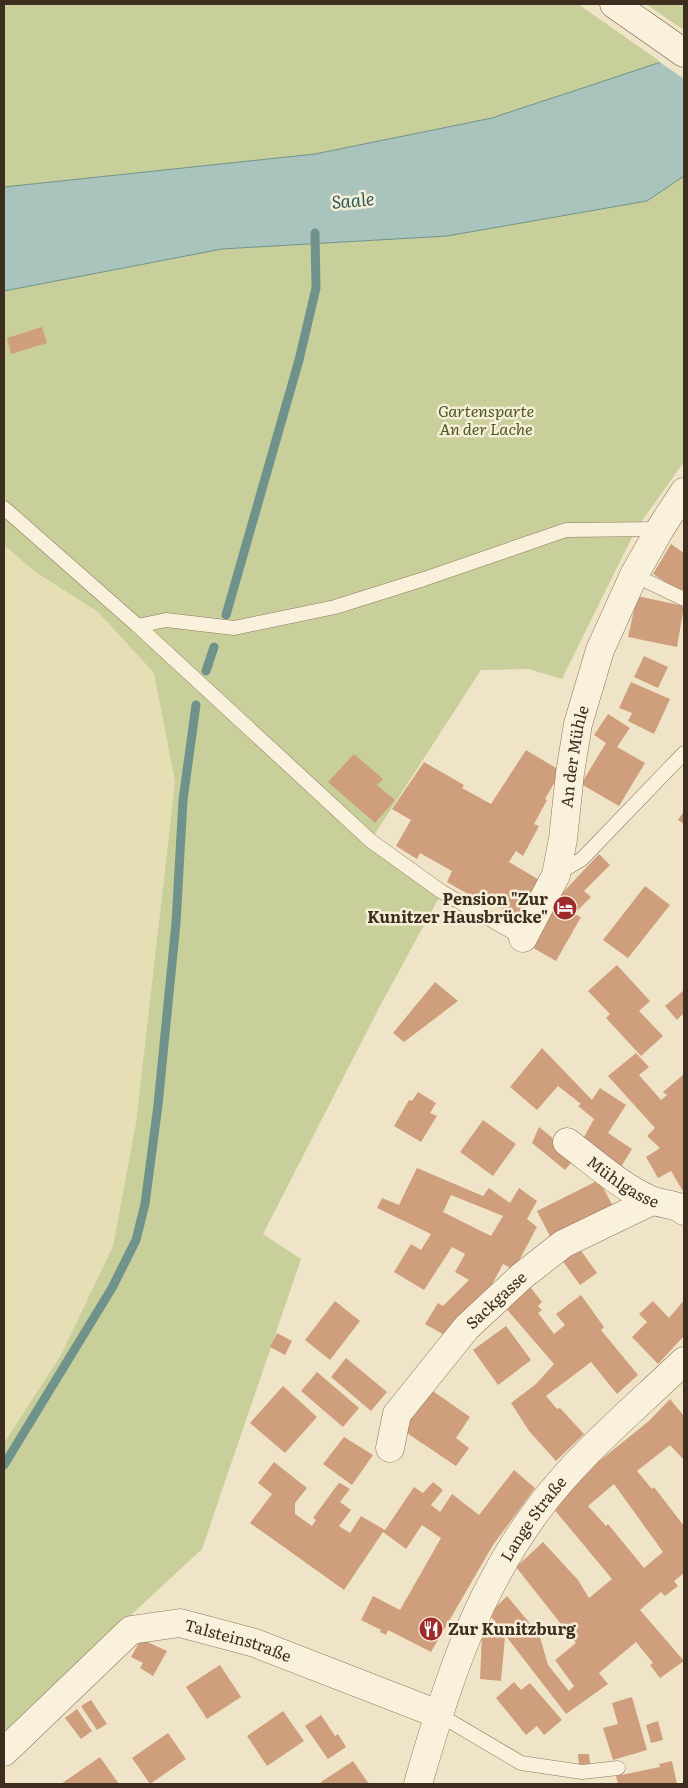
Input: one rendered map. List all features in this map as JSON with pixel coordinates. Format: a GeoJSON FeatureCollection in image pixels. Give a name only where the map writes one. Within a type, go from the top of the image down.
{"type":"FeatureCollection","features":[{"type":"Feature","properties":{"kind":"street"},"geometry":{"type":"LineString","coordinates":[[614,4],[684,53]]}},
{"type":"Feature","properties":{"kind":"street","name":"An der Mühle"},"geometry":{"type":"LineString","coordinates":[[522,938],[556,875],[563,839],[570,773],[589,682],[614,613],[660,529],[684,492]]}},
{"type":"Feature","properties":{"kind":"street","name":"Mühlgasse"},"geometry":{"type":"LineString","coordinates":[[567,1142],[622,1183],[652,1201],[678,1206],[684,1212]]}},
{"type":"Feature","properties":{"kind":"street","name":"Sackgasse"},"geometry":{"type":"LineString","coordinates":[[390,1448],[397,1414],[467,1327],[522,1276],[563,1244],[652,1201]]}},
{"type":"Feature","properties":{"kind":"street","name":"Lange Straße"},"geometry":{"type":"LineString","coordinates":[[438,1714],[465,1636],[496,1574],[536,1511],[580,1460],[684,1361]]}},
{"type":"Feature","properties":{"kind":"street","name":"Talsteinstraße"},"geometry":{"type":"LineString","coordinates":[[4,1752],[131,1630],[180,1623],[255,1643],[438,1714]]}},
{"type":"Feature","properties":{"kind":"street"},"geometry":{"type":"LineString","coordinates":[[418,1784],[438,1714]]}},
{"type":"Feature","properties":{"kind":"lane"},"geometry":{"type":"LineString","coordinates":[[4,508],[138,626],[371,841],[442,892],[522,938]]}},
{"type":"Feature","properties":{"kind":"lane"},"geometry":{"type":"LineString","coordinates":[[138,626],[166,620],[234,628],[335,607],[424,579],[566,530],[660,529]]}},
{"type":"Feature","properties":{"kind":"lane"},"geometry":{"type":"LineString","coordinates":[[634,575],[684,599]]}},
{"type":"Feature","properties":{"kind":"lane"},"geometry":{"type":"LineString","coordinates":[[556,875],[582,859],[684,753]]}},
{"type":"Feature","properties":{"kind":"lane"},"geometry":{"type":"LineString","coordinates":[[438,1714],[521,1763],[582,1772],[618,1768]]}},
{"type":"Feature","properties":{"kind":"shaded area"},"geometry":{"type":"Polygon","coordinates":[[[4,545],[34,571],[98,612],[154,673],[175,782],[136,1123],[113,1246],[61,1355],[4,1443],[4,545]]]}},
{"type":"Feature","properties":{"kind":"green space"},"geometry":{"type":"Polygon","coordinates":[[[4,4],[578,4],[661,62],[492,118],[315,154],[4,187],[4,4]]]}},
{"type":"Feature","properties":{"kind":"green space"},"geometry":{"type":"Polygon","coordinates":[[[646,4],[684,4],[684,30],[646,4]]]}},
{"type":"Feature","properties":{"kind":"green space","name":"Gartensparte An der Lache"},"geometry":{"type":"Polygon","coordinates":[[[684,176],[684,462],[636,529],[562,679],[528,669],[481,670],[371,840],[442,892],[379,1008],[263,1234],[301,1259],[202,1549],[4,1733],[4,1443],[61,1355],[113,1246],[136,1123],[175,782],[154,673],[98,612],[34,571],[4,545],[4,291],[222,249],[447,236],[647,201],[684,176]]]}},
{"type":"Feature","properties":{"kind":"water","name":"Saale"},"geometry":{"type":"Polygon","coordinates":[[[684,39],[684,176],[647,201],[447,236],[222,249],[4,291],[4,187],[315,154],[492,118],[661,62],[684,39]]]}},
{"type":"Feature","properties":{"kind":"pier"},"geometry":{"type":"Polygon","coordinates":[[[684,36],[684,79],[658,61],[684,36]]]}},
{"type":"Feature","properties":{"kind":"building"},"geometry":{"type":"Polygon","coordinates":[[[42,327],[47,343],[11,354],[7,338],[42,327]]]}},
{"type":"Feature","properties":{"kind":"building"},"geometry":{"type":"Polygon","coordinates":[[[671,544],[684,553],[684,587],[681,592],[653,574],[671,544]]]}},
{"type":"Feature","properties":{"kind":"building"},"geometry":{"type":"Polygon","coordinates":[[[637,596],[684,606],[677,647],[628,637],[637,596]]]}},
{"type":"Feature","properties":{"kind":"building"},"geometry":{"type":"Polygon","coordinates":[[[644,656],[668,667],[658,688],[634,677],[644,656]]]}},
{"type":"Feature","properties":{"kind":"building"},"geometry":{"type":"Polygon","coordinates":[[[631,682],[670,699],[654,734],[628,721],[632,713],[619,708],[631,682]]]}},
{"type":"Feature","properties":{"kind":"building"},"geometry":{"type":"Polygon","coordinates":[[[608,714],[630,728],[617,747],[645,763],[619,806],[581,784],[606,743],[594,735],[608,714]]]}},
{"type":"Feature","properties":{"kind":"building"},"geometry":{"type":"Polygon","coordinates":[[[526,750],[561,771],[545,799],[547,800],[534,824],[539,826],[523,856],[516,851],[509,862],[541,881],[520,918],[487,900],[485,904],[447,882],[452,871],[420,853],[417,859],[396,846],[411,820],[392,809],[424,762],[464,785],[462,788],[491,804],[526,750]]]}},
{"type":"Feature","properties":{"kind":"building"},"geometry":{"type":"Polygon","coordinates":[[[354,754],[383,779],[377,785],[395,800],[375,823],[328,782],[354,754]]]}},
{"type":"Feature","properties":{"kind":"building"},"geometry":{"type":"Polygon","coordinates":[[[684,811],[684,824],[678,820],[684,811]]]}},
{"type":"Feature","properties":{"kind":"building","name":"Pension \"Zur Kunitzer Hausbrücke\""},"geometry":{"type":"Polygon","coordinates":[[[599,854],[610,865],[584,891],[591,897],[574,914],[581,917],[556,961],[528,945],[554,902],[599,854]]]}},
{"type":"Feature","properties":{"kind":"building"},"geometry":{"type":"Polygon","coordinates":[[[645,886],[670,905],[628,958],[603,940],[645,886]]]}},
{"type":"Feature","properties":{"kind":"building"},"geometry":{"type":"Polygon","coordinates":[[[617,965],[650,1001],[639,1011],[663,1036],[641,1056],[606,1018],[610,1014],[588,991],[617,965]]]}},
{"type":"Feature","properties":{"kind":"building"},"geometry":{"type":"Polygon","coordinates":[[[435,982],[458,1001],[404,1042],[393,1033],[435,982]]]}},
{"type":"Feature","properties":{"kind":"building"},"geometry":{"type":"Polygon","coordinates":[[[684,990],[684,1013],[677,1020],[665,1006],[684,990]]]}},
{"type":"Feature","properties":{"kind":"building"},"geometry":{"type":"Polygon","coordinates":[[[542,1048],[592,1100],[600,1088],[626,1105],[608,1133],[632,1149],[619,1170],[580,1144],[594,1119],[578,1106],[581,1104],[558,1086],[537,1110],[510,1087],[542,1048]]]}},
{"type":"Feature","properties":{"kind":"building"},"geometry":{"type":"Polygon","coordinates":[[[636,1053],[649,1067],[639,1075],[661,1100],[667,1095],[663,1092],[684,1074],[684,1193],[671,1171],[658,1178],[646,1157],[660,1148],[647,1136],[655,1128],[608,1076],[636,1053]]]}},
{"type":"Feature","properties":{"kind":"building"},"geometry":{"type":"Polygon","coordinates":[[[418,1092],[436,1103],[430,1113],[437,1116],[421,1142],[394,1126],[409,1100],[412,1101],[418,1092]]]}},
{"type":"Feature","properties":{"kind":"building"},"geometry":{"type":"Polygon","coordinates":[[[483,1120],[516,1144],[493,1176],[460,1152],[483,1120]]]}},
{"type":"Feature","properties":{"kind":"building"},"geometry":{"type":"Polygon","coordinates":[[[539,1127],[576,1157],[565,1170],[532,1143],[539,1127]]]}},
{"type":"Feature","properties":{"kind":"building"},"geometry":{"type":"Polygon","coordinates":[[[417,1168],[483,1196],[489,1188],[510,1203],[519,1188],[537,1201],[527,1219],[537,1227],[514,1270],[503,1264],[489,1290],[446,1336],[425,1324],[438,1303],[443,1306],[469,1280],[455,1272],[465,1254],[452,1247],[424,1290],[394,1272],[411,1244],[421,1250],[431,1234],[377,1208],[382,1198],[399,1205],[417,1168]],[[451,1195],[443,1212],[491,1236],[503,1216],[451,1195]]]}},
{"type":"Feature","properties":{"kind":"building"},"geometry":{"type":"Polygon","coordinates":[[[599,1180],[614,1208],[552,1240],[537,1211],[599,1180]]]}},
{"type":"Feature","properties":{"kind":"building"},"geometry":{"type":"Polygon","coordinates":[[[579,1248],[597,1273],[580,1285],[562,1260],[579,1248]]]}},
{"type":"Feature","properties":{"kind":"building"},"geometry":{"type":"Polygon","coordinates":[[[527,1283],[542,1302],[538,1306],[542,1310],[538,1313],[554,1334],[565,1325],[556,1314],[581,1295],[604,1327],[601,1330],[638,1375],[617,1394],[591,1362],[546,1396],[584,1434],[556,1461],[529,1431],[511,1403],[536,1384],[554,1364],[503,1305],[527,1283]]]}},
{"type":"Feature","properties":{"kind":"building"},"geometry":{"type":"Polygon","coordinates":[[[684,1300],[684,1336],[658,1364],[632,1337],[647,1322],[639,1314],[653,1301],[669,1318],[684,1300]]]}},
{"type":"Feature","properties":{"kind":"building"},"geometry":{"type":"Polygon","coordinates":[[[335,1301],[360,1321],[330,1360],[305,1340],[335,1301]]]}},
{"type":"Feature","properties":{"kind":"building"},"geometry":{"type":"Polygon","coordinates":[[[506,1326],[531,1360],[498,1385],[473,1350],[506,1326]]]}},
{"type":"Feature","properties":{"kind":"building"},"geometry":{"type":"Polygon","coordinates":[[[277,1333],[292,1341],[285,1355],[270,1347],[277,1333]]]}},
{"type":"Feature","properties":{"kind":"building"},"geometry":{"type":"Polygon","coordinates":[[[346,1358],[387,1392],[371,1411],[331,1377],[346,1358]]]}},
{"type":"Feature","properties":{"kind":"building"},"geometry":{"type":"Polygon","coordinates":[[[317,1372],[359,1408],[343,1427],[301,1391],[317,1372]]]}},
{"type":"Feature","properties":{"kind":"building"},"geometry":{"type":"Polygon","coordinates":[[[283,1386],[317,1417],[285,1453],[250,1423],[283,1386]]]}},
{"type":"Feature","properties":{"kind":"building"},"geometry":{"type":"Polygon","coordinates":[[[430,1389],[470,1417],[456,1438],[469,1448],[456,1466],[401,1429],[430,1389]]]}},
{"type":"Feature","properties":{"kind":"building"},"geometry":{"type":"Polygon","coordinates":[[[670,1399],[684,1416],[684,1460],[670,1445],[637,1471],[652,1489],[654,1487],[684,1526],[684,1573],[674,1581],[678,1586],[665,1596],[661,1592],[640,1610],[684,1661],[660,1678],[650,1665],[653,1663],[636,1642],[599,1673],[608,1684],[566,1714],[489,1614],[507,1596],[539,1634],[548,1665],[569,1691],[574,1686],[555,1660],[576,1643],[516,1567],[543,1542],[578,1580],[589,1598],[612,1579],[553,1508],[598,1462],[649,1421],[670,1399]],[[614,1484],[588,1506],[606,1526],[608,1524],[644,1568],[663,1552],[614,1484]]]}},
{"type":"Feature","properties":{"kind":"building"},"geometry":{"type":"Polygon","coordinates":[[[344,1437],[373,1455],[352,1485],[323,1464],[344,1437]]]}},
{"type":"Feature","properties":{"kind":"building"},"geometry":{"type":"Polygon","coordinates":[[[274,1462],[307,1488],[295,1503],[295,1514],[312,1526],[316,1520],[313,1518],[338,1484],[340,1483],[350,1489],[340,1502],[351,1510],[339,1526],[350,1533],[361,1516],[385,1530],[414,1487],[423,1493],[433,1482],[443,1490],[431,1505],[440,1512],[452,1494],[479,1515],[514,1470],[535,1488],[493,1545],[431,1652],[388,1630],[386,1635],[380,1632],[381,1630],[361,1620],[373,1596],[400,1610],[441,1538],[422,1525],[406,1549],[383,1532],[344,1590],[250,1523],[272,1494],[258,1483],[274,1462]]]}},
{"type":"Feature","properties":{"kind":"building"},"geometry":{"type":"Polygon","coordinates":[[[482,1634],[505,1637],[501,1681],[480,1679],[482,1634]]]}},
{"type":"Feature","properties":{"kind":"building"},"geometry":{"type":"Polygon","coordinates":[[[141,1639],[167,1651],[153,1676],[140,1668],[143,1663],[131,1657],[141,1639]]]}},
{"type":"Feature","properties":{"kind":"building"},"geometry":{"type":"Polygon","coordinates":[[[220,1665],[241,1697],[207,1719],[186,1687],[220,1665]]]}},
{"type":"Feature","properties":{"kind":"building"},"geometry":{"type":"Polygon","coordinates":[[[514,1682],[521,1690],[530,1683],[562,1720],[544,1735],[537,1726],[526,1735],[496,1698],[514,1682]]]}},
{"type":"Feature","properties":{"kind":"building"},"geometry":{"type":"Polygon","coordinates":[[[632,1697],[647,1750],[613,1760],[603,1728],[618,1724],[612,1703],[632,1697]]]}},
{"type":"Feature","properties":{"kind":"building"},"geometry":{"type":"Polygon","coordinates":[[[91,1700],[107,1724],[97,1730],[81,1706],[91,1700]]]}},
{"type":"Feature","properties":{"kind":"building"},"geometry":{"type":"Polygon","coordinates":[[[77,1709],[92,1731],[81,1739],[65,1718],[77,1709]]]}},
{"type":"Feature","properties":{"kind":"building"},"geometry":{"type":"Polygon","coordinates":[[[283,1711],[304,1741],[267,1766],[247,1736],[283,1711]]]}},
{"type":"Feature","properties":{"kind":"building"},"geometry":{"type":"Polygon","coordinates":[[[321,1715],[335,1736],[338,1734],[346,1747],[328,1759],[305,1726],[321,1715]]]}},
{"type":"Feature","properties":{"kind":"building"},"geometry":{"type":"Polygon","coordinates":[[[658,1721],[663,1740],[651,1743],[646,1725],[658,1721]]]}},
{"type":"Feature","properties":{"kind":"building"},"geometry":{"type":"Polygon","coordinates":[[[168,1733],[186,1759],[150,1784],[132,1758],[168,1733]]]}},
{"type":"Feature","properties":{"kind":"building"},"geometry":{"type":"Polygon","coordinates":[[[578,1754],[589,1754],[590,1765],[579,1766],[578,1754]]]}},
{"type":"Feature","properties":{"kind":"building"},"geometry":{"type":"Polygon","coordinates":[[[100,1757],[119,1784],[61,1784],[100,1757]]]}},
{"type":"Feature","properties":{"kind":"building"},"geometry":{"type":"Polygon","coordinates":[[[353,1761],[369,1784],[322,1784],[321,1782],[353,1761]]]}},
{"type":"Feature","properties":{"kind":"building"},"geometry":{"type":"Polygon","coordinates":[[[672,1761],[677,1784],[618,1784],[616,1776],[660,1767],[659,1764],[672,1761]]]}},
{"type":"Feature","properties":{"kind":"waterway"},"geometry":{"type":"LineString","coordinates":[[226,615],[299,360],[316,288],[315,233]]}},
{"type":"Feature","properties":{"kind":"waterway"},"geometry":{"type":"LineString","coordinates":[[206,671],[214,647]]}},
{"type":"Feature","properties":{"kind":"waterway"},"geometry":{"type":"LineString","coordinates":[[4,1465],[112,1288],[136,1240],[145,1204],[158,1105],[176,923],[183,800],[196,705]]}},
{"type":"Feature","properties":{"kind":"place","name":"Pension \"Zur Kunitzer Hausbrücke\""},"geometry":{"type":"Point","coordinates":[565,908]}},
{"type":"Feature","properties":{"kind":"place","name":"Zur Kunitzburg"},"geometry":{"type":"Point","coordinates":[431,1629]}}]}
